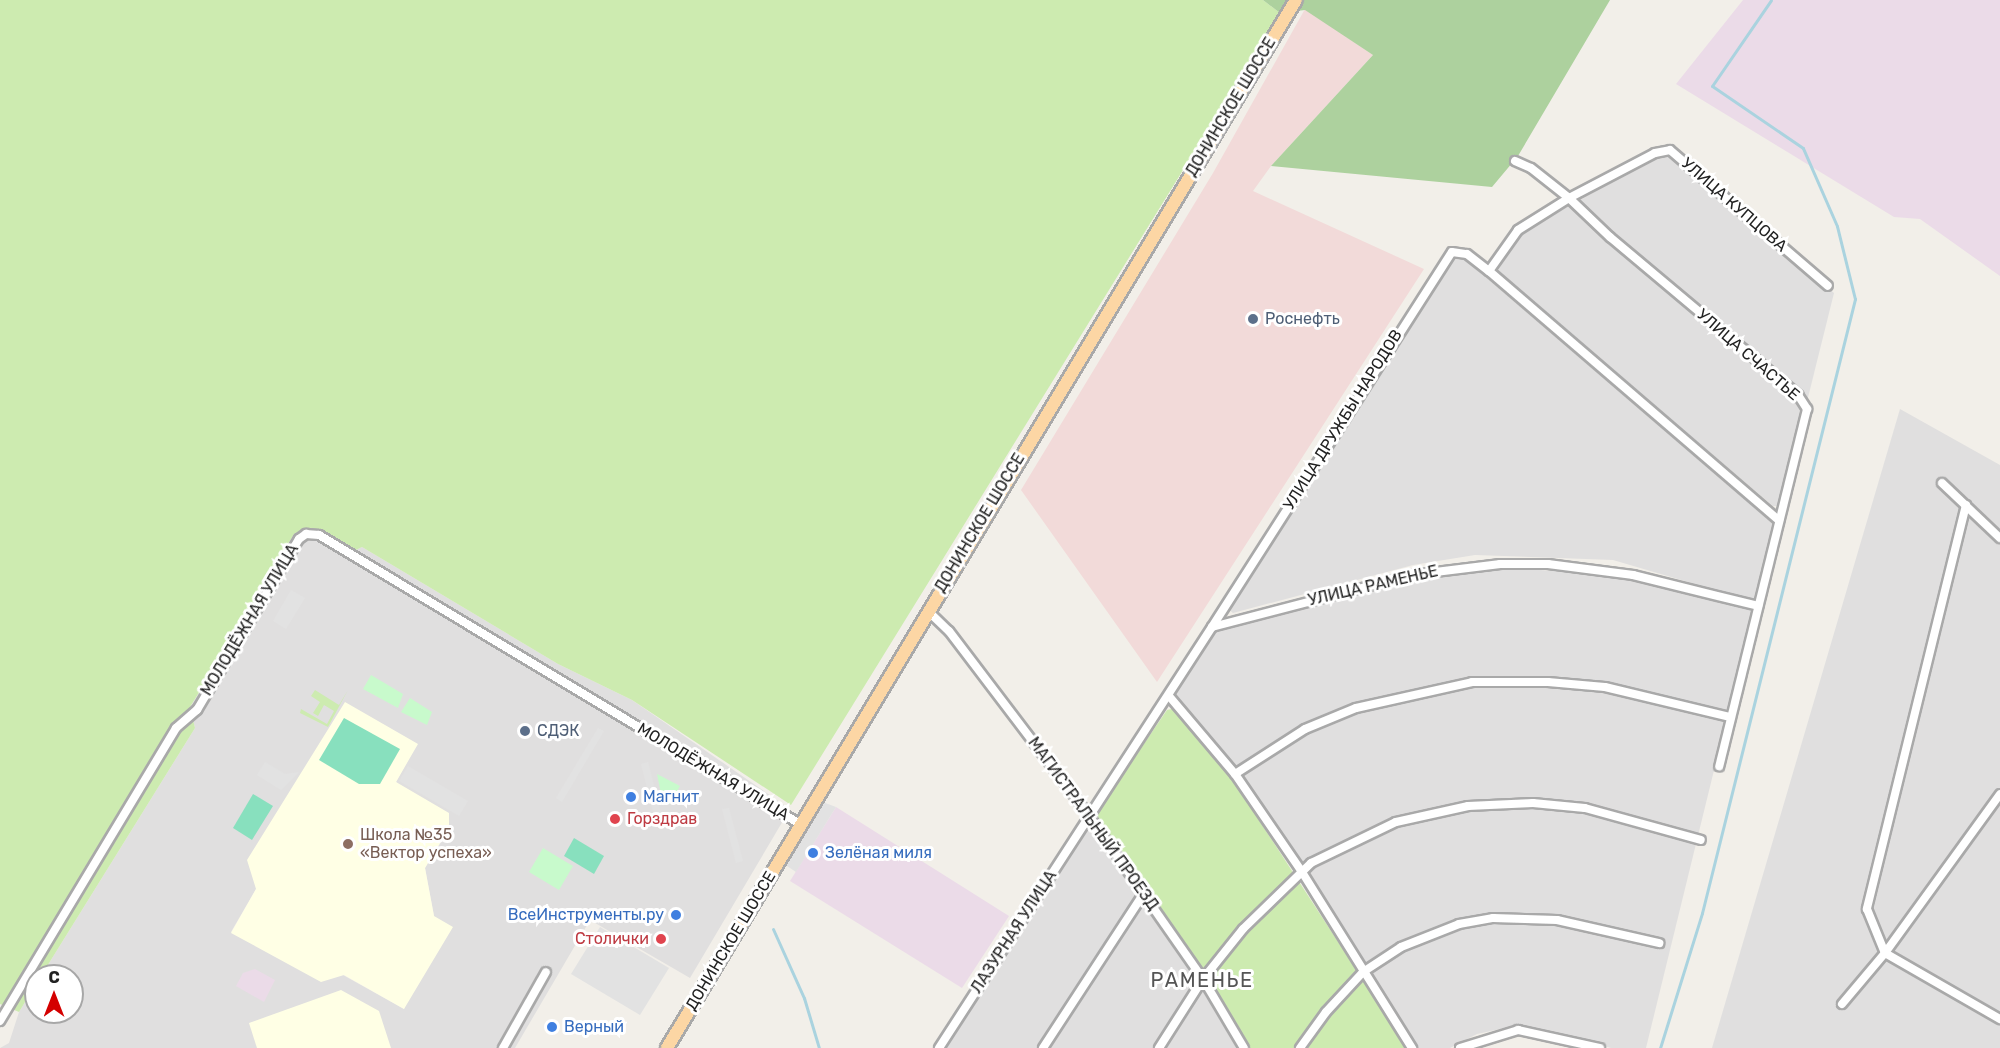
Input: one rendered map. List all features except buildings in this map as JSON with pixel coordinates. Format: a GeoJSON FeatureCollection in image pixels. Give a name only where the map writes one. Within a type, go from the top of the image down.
{"type":"FeatureCollection","features":[{"type":"Feature","properties":{"kind":"main road","name":"ДОНИНСКОЕ ШОССЕ"},"geometry":{"type":"LineString","coordinates":[[667,1048],[1296,0]]}},
{"type":"Feature","properties":{"kind":"street","name":"УЛИЦА КУПЦОВА"},"geometry":{"type":"LineString","coordinates":[[1569,198],[1655,153],[1670,150],[1828,286]]}},
{"type":"Feature","properties":{"kind":"street","name":"УЛИЦА СЧАСТЬЕ"},"geometry":{"type":"LineString","coordinates":[[1515,161],[1532,168],[1569,198],[1610,237],[1798,395],[1807,409],[1719,766]]}},
{"type":"Feature","properties":{"kind":"street"},"geometry":{"type":"LineString","coordinates":[[1489,271],[1518,230],[1569,198]]}},
{"type":"Feature","properties":{"kind":"street","name":"УЛИЦА ДРУЖБЫ НАРОДОВ"},"geometry":{"type":"LineString","coordinates":[[1212,627],[1444,258],[1460,250],[1489,271],[1779,520]]}},
{"type":"Feature","properties":{"kind":"street"},"geometry":{"type":"LineString","coordinates":[[1942,483],[2000,537]]}},
{"type":"Feature","properties":{"kind":"street"},"geometry":{"type":"LineString","coordinates":[[1966,505],[1868,909],[1885,953],[2000,1019]]}},
{"type":"Feature","properties":{"kind":"street","name":"МОЛОДЁЖНАЯ УЛИЦА"},"geometry":{"type":"LineString","coordinates":[[0,1021],[165,746],[183,720],[197,710],[299,539],[306,534],[319,535],[800,824]]}},
{"type":"Feature","properties":{"kind":"street","name":"УЛИЦА РАМЕНЬЕ"},"geometry":{"type":"LineString","coordinates":[[1212,627],[1412,575],[1500,564],[1548,564],[1612,572],[1758,606]]}},
{"type":"Feature","properties":{"kind":"street","name":"МАГИСТРАЛЬНЫЙ ПРОЕЗД"},"geometry":{"type":"LineString","coordinates":[[928,611],[949,631],[1090,817],[1203,979],[1244,1048]]}},
{"type":"Feature","properties":{"kind":"street"},"geometry":{"type":"LineString","coordinates":[[1090,817],[1212,627]]}},
{"type":"Feature","properties":{"kind":"street"},"geometry":{"type":"LineString","coordinates":[[1235,774],[1305,729],[1356,708],[1472,682],[1548,682],[1605,687],[1730,717]]}},
{"type":"Feature","properties":{"kind":"street"},"geometry":{"type":"LineString","coordinates":[[1169,696],[1235,774],[1302,872],[1412,1048]]}},
{"type":"Feature","properties":{"kind":"street"},"geometry":{"type":"LineString","coordinates":[[1842,1004],[1885,953],[2000,794]]}},
{"type":"Feature","properties":{"kind":"street"},"geometry":{"type":"LineString","coordinates":[[1159,1048],[1203,979],[1243,929],[1311,863],[1396,822],[1468,806],[1533,803],[1585,808],[1701,840]]}},
{"type":"Feature","properties":{"kind":"street","name":"ЛАЗУРНАЯ УЛИЦА"},"geometry":{"type":"LineString","coordinates":[[939,1048],[1090,817]]}},
{"type":"Feature","properties":{"kind":"street"},"geometry":{"type":"LineString","coordinates":[[1043,1048],[1144,893]]}},
{"type":"Feature","properties":{"kind":"street"},"geometry":{"type":"LineString","coordinates":[[1300,1048],[1326,1012],[1364,972],[1425,935],[1493,918],[1557,920],[1659,943]]}},
{"type":"Feature","properties":{"kind":"street"},"geometry":{"type":"LineString","coordinates":[[502,1048],[546,972]]}},
{"type":"Feature","properties":{"kind":"street"},"geometry":{"type":"LineString","coordinates":[[1464,1047],[1518,1030],[1600,1048]]}},
{"type":"Feature","properties":{"kind":"shaded area"},"geometry":{"type":"Polygon","coordinates":[[[1743,0],[2000,0],[2000,276],[1920,219],[1894,217],[1676,84],[1743,0]]]}},
{"type":"Feature","properties":{"kind":"shaded area"},"geometry":{"type":"Polygon","coordinates":[[[1305,9],[1373,55],[1271,166],[1253,191],[1424,269],[1157,682],[1021,490],[1213,173],[1305,9]]]}},
{"type":"Feature","properties":{"kind":"shaded area"},"geometry":{"type":"Polygon","coordinates":[[[1667,151],[1834,293],[1781,506],[1773,506],[1497,272],[1519,234],[1667,151]]]}},
{"type":"Feature","properties":{"kind":"shaded area"},"geometry":{"type":"Polygon","coordinates":[[[1462,257],[1776,524],[1756,602],[1613,560],[1475,555],[1413,565],[1233,613],[1228,609],[1446,262],[1462,257]]]}},
{"type":"Feature","properties":{"kind":"shaded area"},"geometry":{"type":"Polygon","coordinates":[[[1900,409],[2000,465],[2000,1048],[1712,1048],[1900,409]]]}},
{"type":"Feature","properties":{"kind":"shaded area"},"geometry":{"type":"Polygon","coordinates":[[[306,528],[316,529],[354,551],[362,547],[558,664],[632,700],[790,809],[690,978],[590,920],[515,1048],[0,1048],[9,1043],[24,1004],[24,1024],[84,1024],[84,964],[48,964],[195,728],[190,707],[232,639],[234,629],[239,627],[294,534],[306,528]],[[345,703],[256,889],[231,932],[343,975],[404,1009],[434,916],[425,868],[449,829],[396,782],[417,744],[345,703]]]}},
{"type":"Feature","properties":{"kind":"shaded area"},"geometry":{"type":"Polygon","coordinates":[[[1502,567],[1632,577],[1754,607],[1646,1048],[1611,1048],[1535,1028],[1505,1028],[1477,1034],[1450,1048],[1418,1048],[1235,774],[1173,697],[1215,630],[1416,576],[1502,567]]]}},
{"type":"Feature","properties":{"kind":"shaded area"},"geometry":{"type":"Polygon","coordinates":[[[291,590],[305,598],[286,629],[273,621],[291,590]]]}},
{"type":"Feature","properties":{"kind":"shaded area","name":"Школа №35 «Вектор успеха»"},"geometry":{"type":"Polygon","coordinates":[[[345,702],[418,744],[396,782],[449,813],[449,828],[425,868],[434,916],[453,927],[404,1009],[344,975],[321,982],[231,933],[256,889],[247,860],[345,702]]]}},
{"type":"Feature","properties":{"kind":"shaded area"},"geometry":{"type":"Polygon","coordinates":[[[598,728],[604,731],[562,802],[556,798],[598,728]]]}},
{"type":"Feature","properties":{"kind":"shaded area"},"geometry":{"type":"Polygon","coordinates":[[[265,762],[285,774],[299,772],[281,790],[257,775],[265,762]]]}},
{"type":"Feature","properties":{"kind":"shaded area"},"geometry":{"type":"Polygon","coordinates":[[[648,762],[664,825],[657,827],[641,764],[648,762]]]}},
{"type":"Feature","properties":{"kind":"shaded area"},"geometry":{"type":"Polygon","coordinates":[[[408,766],[468,801],[459,816],[399,781],[408,766]]]}},
{"type":"Feature","properties":{"kind":"shaded area"},"geometry":{"type":"Polygon","coordinates":[[[820,801],[836,807],[796,872],[784,864],[820,801]]]}},
{"type":"Feature","properties":{"kind":"shaded area"},"geometry":{"type":"Polygon","coordinates":[[[836,807],[1009,916],[962,988],[790,881],[836,807]]]}},
{"type":"Feature","properties":{"kind":"shaded area"},"geometry":{"type":"Polygon","coordinates":[[[729,808],[743,861],[736,863],[722,809],[729,808]]]}},
{"type":"Feature","properties":{"kind":"shaded area"},"geometry":{"type":"Polygon","coordinates":[[[1087,827],[1200,980],[1242,1048],[936,1048],[1087,827]]]}},
{"type":"Feature","properties":{"kind":"shaded area"},"geometry":{"type":"Polygon","coordinates":[[[600,927],[669,968],[640,1015],[571,974],[600,927]]]}},
{"type":"Feature","properties":{"kind":"shaded area"},"geometry":{"type":"Polygon","coordinates":[[[255,969],[275,980],[264,1002],[236,986],[243,973],[255,969]]]}},
{"type":"Feature","properties":{"kind":"shaded area"},"geometry":{"type":"Polygon","coordinates":[[[341,990],[379,1011],[391,1048],[257,1048],[249,1023],[341,990]]]}},
{"type":"Feature","properties":{"kind":"green space"},"geometry":{"type":"Polygon","coordinates":[[[0,0],[1263,0],[1280,13],[791,805],[632,700],[558,664],[362,547],[354,551],[316,529],[306,528],[294,534],[239,627],[234,629],[232,639],[190,707],[195,728],[48,964],[24,964],[24,1004],[19,1012],[0,1004],[0,0]]]}},
{"type":"Feature","properties":{"kind":"green space"},"geometry":{"type":"Polygon","coordinates":[[[1263,0],[1610,0],[1518,156],[1492,187],[1271,166],[1373,55],[1305,10],[1280,13],[1263,0]]]}},
{"type":"Feature","properties":{"kind":"green space"},"geometry":{"type":"Polygon","coordinates":[[[371,675],[403,694],[398,708],[363,689],[371,675]]]}},
{"type":"Feature","properties":{"kind":"green space"},"geometry":{"type":"Polygon","coordinates":[[[315,690],[339,705],[348,690],[328,727],[300,713],[301,709],[327,724],[334,711],[324,705],[318,716],[313,713],[320,702],[311,696],[315,690]]]}},
{"type":"Feature","properties":{"kind":"green space"},"geometry":{"type":"Polygon","coordinates":[[[410,698],[432,712],[427,725],[401,712],[410,698]]]}},
{"type":"Feature","properties":{"kind":"green space"},"geometry":{"type":"Polygon","coordinates":[[[1176,708],[1229,774],[1407,1048],[1250,1048],[1096,814],[1167,710],[1176,708]]]}},
{"type":"Feature","properties":{"kind":"green space"},"geometry":{"type":"Polygon","coordinates":[[[344,718],[400,749],[380,784],[359,784],[319,760],[344,718]]]}},
{"type":"Feature","properties":{"kind":"green space"},"geometry":{"type":"Polygon","coordinates":[[[657,774],[680,786],[670,804],[662,799],[657,774]]]}},
{"type":"Feature","properties":{"kind":"green space"},"geometry":{"type":"Polygon","coordinates":[[[253,794],[273,806],[252,840],[233,828],[253,794]]]}},
{"type":"Feature","properties":{"kind":"green space"},"geometry":{"type":"Polygon","coordinates":[[[574,838],[604,856],[594,874],[564,856],[574,838]]]}},
{"type":"Feature","properties":{"kind":"green space"},"geometry":{"type":"Polygon","coordinates":[[[543,848],[573,866],[559,890],[529,872],[543,848]]]}},
{"type":"Feature","properties":{"kind":"waterway"},"geometry":{"type":"LineString","coordinates":[[1660,1048],[1702,913],[1855,299],[1837,226],[1803,148],[1712,86],[1771,0]]}},
{"type":"Feature","properties":{"kind":"waterway"},"geometry":{"type":"LineString","coordinates":[[773,929],[804,998],[819,1048]]}},
{"type":"Feature","properties":{"kind":"place","name":"Роснефть"},"geometry":{"type":"Point","coordinates":[1253,319]}},
{"type":"Feature","properties":{"kind":"place","name":"СДЭК"},"geometry":{"type":"Point","coordinates":[525,731]}},
{"type":"Feature","properties":{"kind":"place","name":"Магнит"},"geometry":{"type":"Point","coordinates":[631,797]}},
{"type":"Feature","properties":{"kind":"place","name":"Горздрав"},"geometry":{"type":"Point","coordinates":[615,819]}},
{"type":"Feature","properties":{"kind":"place","name":"Школа №35 «Вектор успеха»"},"geometry":{"type":"Point","coordinates":[348,844]}},
{"type":"Feature","properties":{"kind":"place","name":"Зелёная миля"},"geometry":{"type":"Point","coordinates":[813,853]}},
{"type":"Feature","properties":{"kind":"place","name":"ВсеИнструменты.ру"},"geometry":{"type":"Point","coordinates":[676,915]}},
{"type":"Feature","properties":{"kind":"place","name":"Столички"},"geometry":{"type":"Point","coordinates":[661,939]}},
{"type":"Feature","properties":{"kind":"place","name":"Верный"},"geometry":{"type":"Point","coordinates":[552,1027]}},
{"type":"Feature","properties":{"kind":"district","name":"РАМЕНЬЕ"},"geometry":{"type":"Point","coordinates":[1202,980]}}]}
